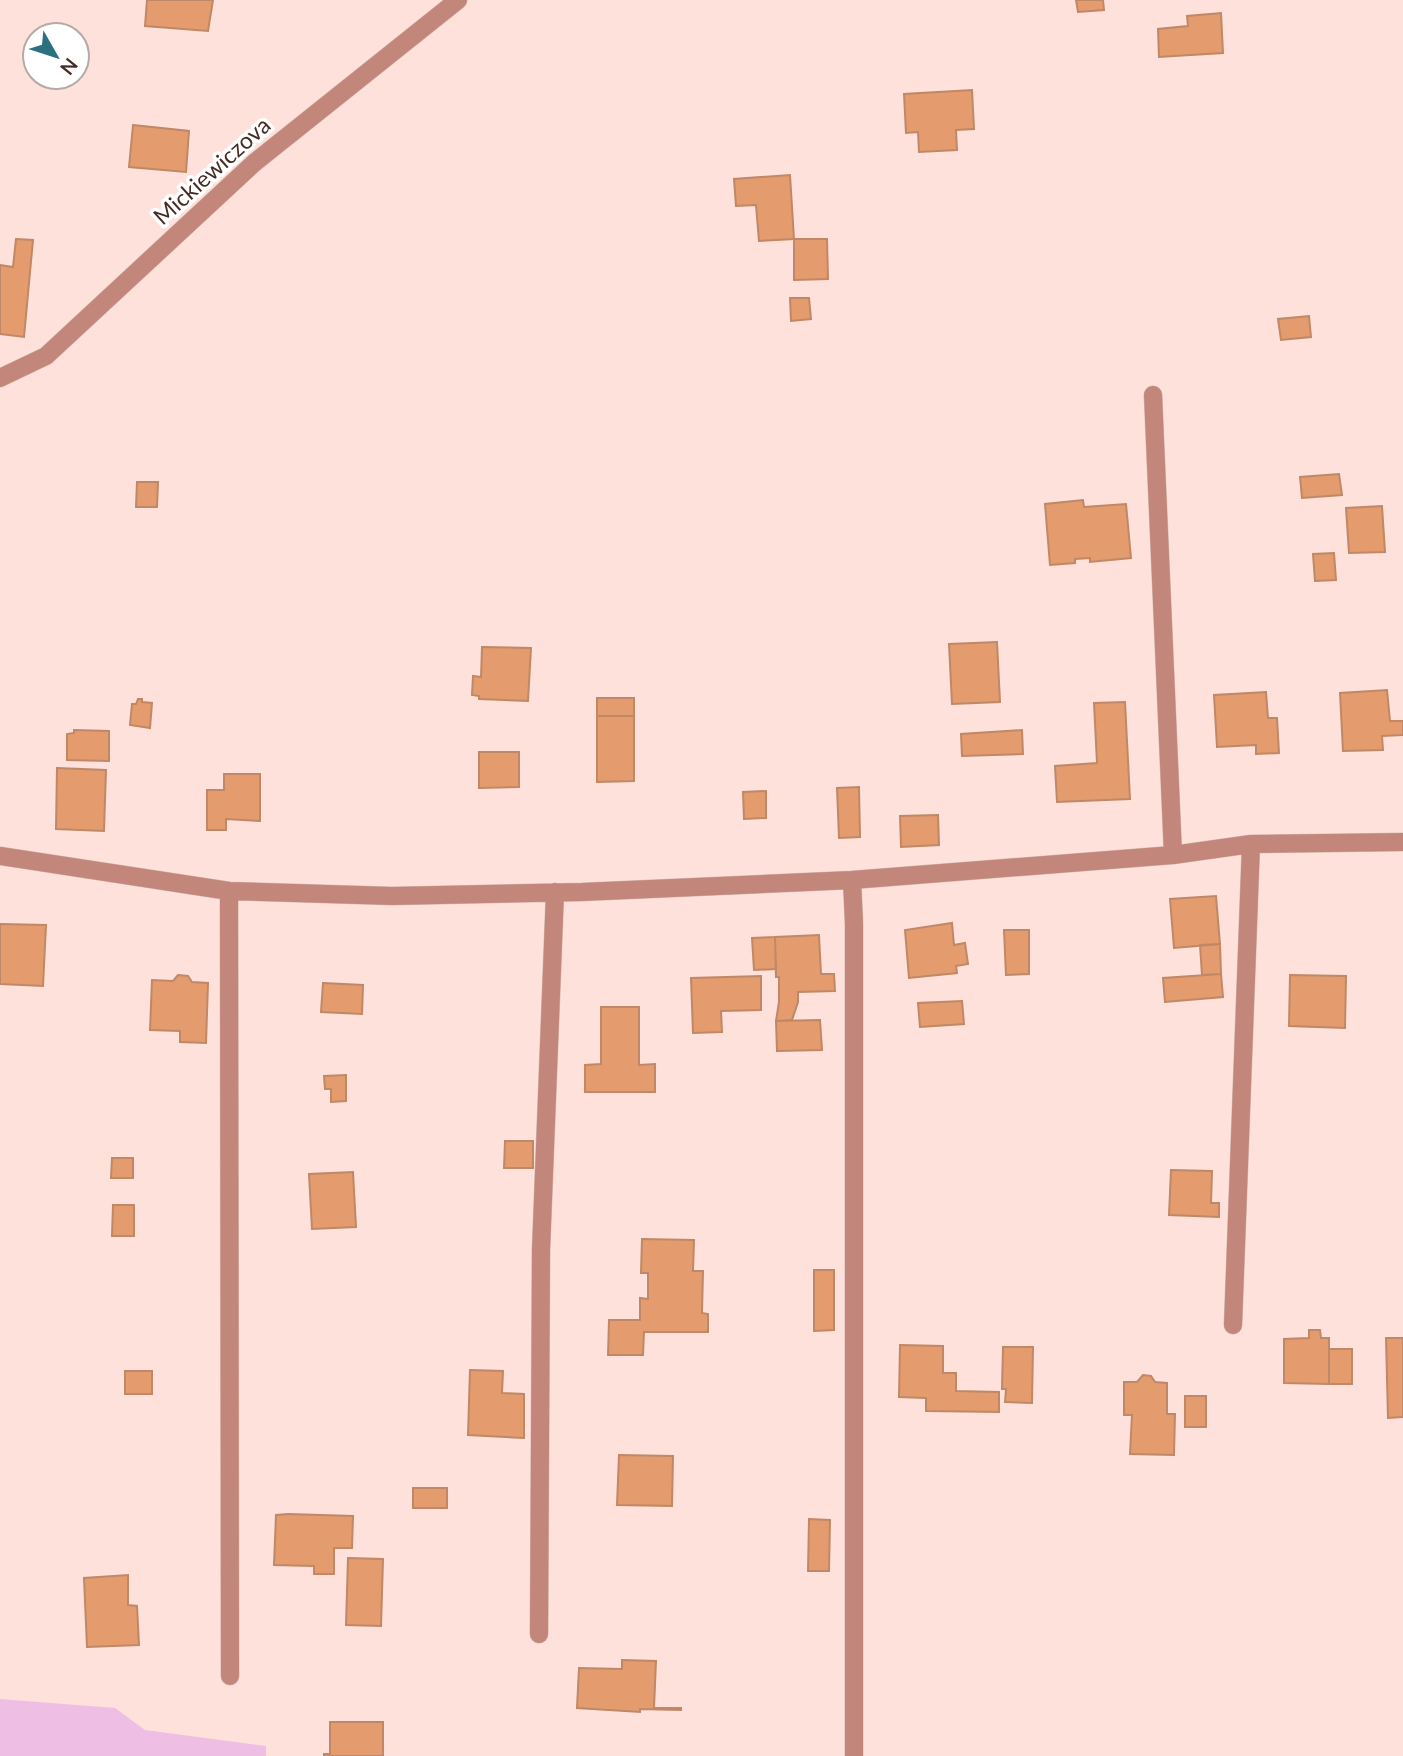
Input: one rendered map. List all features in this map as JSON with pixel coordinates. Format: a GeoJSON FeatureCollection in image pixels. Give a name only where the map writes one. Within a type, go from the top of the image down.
{"type":"FeatureCollection","features":[{"type":"Feature","properties":{"kind":"street","name":"Mickiewiczova"},"geometry":{"type":"LineString","coordinates":[[0,378],[46,356],[254,163],[458,0]]}},
{"type":"Feature","properties":{"kind":"street"},"geometry":{"type":"LineString","coordinates":[[1153,395],[1173,855]]}},
{"type":"Feature","properties":{"kind":"street"},"geometry":{"type":"LineString","coordinates":[[0,856],[229,891],[392,896],[852,880],[1173,855],[1251,844],[1403,842]]}},
{"type":"Feature","properties":{"kind":"street"},"geometry":{"type":"LineString","coordinates":[[1233,1325],[1251,844]]}},
{"type":"Feature","properties":{"kind":"street"},"geometry":{"type":"LineString","coordinates":[[852,880],[854,1756]]}},
{"type":"Feature","properties":{"kind":"street"},"geometry":{"type":"LineString","coordinates":[[229,891],[230,1676]]}},
{"type":"Feature","properties":{"kind":"street"},"geometry":{"type":"LineString","coordinates":[[539,1634],[541,1250],[555,892]]}},
{"type":"Feature","properties":{"kind":"shaded area"},"geometry":{"type":"Polygon","coordinates":[[[0,1699],[115,1708],[145,1730],[266,1746],[266,1756],[0,1756],[0,1699]]]}},
{"type":"Feature","properties":{"kind":"building"},"geometry":{"type":"Polygon","coordinates":[[[147,0],[213,0],[208,31],[145,26],[147,0]]]}},
{"type":"Feature","properties":{"kind":"building"},"geometry":{"type":"Polygon","coordinates":[[[1076,0],[1103,0],[1104,10],[1078,12],[1076,0]]]}},
{"type":"Feature","properties":{"kind":"building"},"geometry":{"type":"Polygon","coordinates":[[[1221,13],[1223,53],[1159,57],[1158,29],[1188,26],[1187,16],[1221,13]]]}},
{"type":"Feature","properties":{"kind":"building"},"geometry":{"type":"Polygon","coordinates":[[[972,90],[974,129],[956,130],[957,150],[919,152],[918,132],[906,133],[904,94],[972,90]]]}},
{"type":"Feature","properties":{"kind":"building"},"geometry":{"type":"Polygon","coordinates":[[[133,125],[189,131],[186,172],[129,167],[133,125]]]}},
{"type":"Feature","properties":{"kind":"building"},"geometry":{"type":"Polygon","coordinates":[[[790,175],[794,239],[759,241],[756,205],[736,206],[734,179],[790,175]]]}},
{"type":"Feature","properties":{"kind":"building"},"geometry":{"type":"Polygon","coordinates":[[[16,239],[33,240],[24,337],[0,334],[0,265],[13,267],[16,239]]]}},
{"type":"Feature","properties":{"kind":"building"},"geometry":{"type":"Polygon","coordinates":[[[794,239],[827,239],[828,279],[794,280],[794,239]]]}},
{"type":"Feature","properties":{"kind":"building"},"geometry":{"type":"Polygon","coordinates":[[[790,298],[809,298],[811,319],[791,321],[790,298]]]}},
{"type":"Feature","properties":{"kind":"building"},"geometry":{"type":"Polygon","coordinates":[[[1309,316],[1311,337],[1281,340],[1278,319],[1309,316]]]}},
{"type":"Feature","properties":{"kind":"building"},"geometry":{"type":"Polygon","coordinates":[[[1339,474],[1342,495],[1302,498],[1300,477],[1339,474]]]}},
{"type":"Feature","properties":{"kind":"building"},"geometry":{"type":"Polygon","coordinates":[[[137,482],[158,482],[157,507],[136,507],[137,482]]]}},
{"type":"Feature","properties":{"kind":"building"},"geometry":{"type":"Polygon","coordinates":[[[1083,500],[1084,507],[1126,504],[1131,558],[1090,562],[1090,558],[1075,559],[1075,563],[1050,565],[1045,504],[1083,500]]]}},
{"type":"Feature","properties":{"kind":"building"},"geometry":{"type":"Polygon","coordinates":[[[1382,506],[1385,552],[1349,553],[1346,508],[1382,506]]]}},
{"type":"Feature","properties":{"kind":"building"},"geometry":{"type":"Polygon","coordinates":[[[1334,553],[1336,580],[1315,581],[1313,554],[1334,553]]]}},
{"type":"Feature","properties":{"kind":"building"},"geometry":{"type":"Polygon","coordinates":[[[997,642],[1000,702],[952,704],[949,644],[997,642]]]}},
{"type":"Feature","properties":{"kind":"building"},"geometry":{"type":"Polygon","coordinates":[[[482,647],[531,648],[528,701],[479,699],[479,696],[472,695],[473,676],[481,677],[482,647]]]}},
{"type":"Feature","properties":{"kind":"building"},"geometry":{"type":"Polygon","coordinates":[[[1387,690],[1390,721],[1403,721],[1403,735],[1382,736],[1383,750],[1343,751],[1340,693],[1387,690]]]}},
{"type":"Feature","properties":{"kind":"building"},"geometry":{"type":"Polygon","coordinates":[[[1266,692],[1268,718],[1277,718],[1279,753],[1256,754],[1256,745],[1217,747],[1214,695],[1266,692]]]}},
{"type":"Feature","properties":{"kind":"building"},"geometry":{"type":"Polygon","coordinates":[[[597,698],[634,698],[634,716],[597,716],[597,698]]]}},
{"type":"Feature","properties":{"kind":"building"},"geometry":{"type":"Polygon","coordinates":[[[138,699],[152,703],[150,728],[130,725],[132,704],[136,704],[138,699]]]}},
{"type":"Feature","properties":{"kind":"building"},"geometry":{"type":"Polygon","coordinates":[[[1125,702],[1130,799],[1057,802],[1055,766],[1097,763],[1094,703],[1125,702]]]}},
{"type":"Feature","properties":{"kind":"building"},"geometry":{"type":"Polygon","coordinates":[[[597,716],[634,716],[634,781],[597,782],[597,716]]]}},
{"type":"Feature","properties":{"kind":"building"},"geometry":{"type":"Polygon","coordinates":[[[74,730],[109,731],[109,761],[67,760],[67,734],[74,733],[74,730]]]}},
{"type":"Feature","properties":{"kind":"building"},"geometry":{"type":"Polygon","coordinates":[[[1022,730],[1023,754],[962,756],[961,734],[1022,730]]]}},
{"type":"Feature","properties":{"kind":"building"},"geometry":{"type":"Polygon","coordinates":[[[479,752],[519,752],[519,787],[479,788],[479,752]]]}},
{"type":"Feature","properties":{"kind":"building"},"geometry":{"type":"Polygon","coordinates":[[[57,768],[106,770],[104,831],[56,829],[57,768]]]}},
{"type":"Feature","properties":{"kind":"building"},"geometry":{"type":"Polygon","coordinates":[[[224,774],[260,774],[260,821],[226,819],[226,830],[207,830],[207,790],[224,790],[224,774]]]}},
{"type":"Feature","properties":{"kind":"building"},"geometry":{"type":"Polygon","coordinates":[[[859,787],[860,837],[839,838],[837,788],[859,787]]]}},
{"type":"Feature","properties":{"kind":"building"},"geometry":{"type":"Polygon","coordinates":[[[766,791],[766,818],[744,819],[743,792],[766,791]]]}},
{"type":"Feature","properties":{"kind":"building"},"geometry":{"type":"Polygon","coordinates":[[[938,815],[939,845],[901,847],[900,816],[938,815]]]}},
{"type":"Feature","properties":{"kind":"building"},"geometry":{"type":"Polygon","coordinates":[[[1216,896],[1220,944],[1174,948],[1170,899],[1216,896]]]}},
{"type":"Feature","properties":{"kind":"building"},"geometry":{"type":"Polygon","coordinates":[[[952,923],[954,945],[965,943],[968,964],[956,966],[957,973],[909,978],[905,930],[952,923]]]}},
{"type":"Feature","properties":{"kind":"building"},"geometry":{"type":"Polygon","coordinates":[[[0,924],[46,925],[43,986],[0,984],[0,924]]]}},
{"type":"Feature","properties":{"kind":"building"},"geometry":{"type":"Polygon","coordinates":[[[1004,930],[1029,930],[1029,974],[1006,975],[1004,930]]]}},
{"type":"Feature","properties":{"kind":"building"},"geometry":{"type":"Polygon","coordinates":[[[819,935],[821,974],[834,974],[835,991],[798,992],[792,1020],[776,1021],[779,977],[776,977],[775,937],[819,935]]]}},
{"type":"Feature","properties":{"kind":"building"},"geometry":{"type":"Polygon","coordinates":[[[775,937],[776,969],[754,970],[752,938],[775,937]]]}},
{"type":"Feature","properties":{"kind":"building"},"geometry":{"type":"Polygon","coordinates":[[[1220,944],[1221,974],[1202,975],[1200,945],[1220,944]]]}},
{"type":"Feature","properties":{"kind":"building"},"geometry":{"type":"Polygon","coordinates":[[[1221,974],[1223,997],[1165,1002],[1163,978],[1221,974]]]}},
{"type":"Feature","properties":{"kind":"building"},"geometry":{"type":"Polygon","coordinates":[[[178,975],[188,976],[192,982],[208,983],[206,1043],[180,1042],[180,1031],[150,1030],[152,980],[173,981],[178,975]]]}},
{"type":"Feature","properties":{"kind":"building"},"geometry":{"type":"Polygon","coordinates":[[[1290,975],[1346,976],[1345,1028],[1289,1026],[1290,975]]]}},
{"type":"Feature","properties":{"kind":"building"},"geometry":{"type":"Polygon","coordinates":[[[761,976],[761,1010],[721,1011],[722,1032],[693,1033],[691,978],[761,976]]]}},
{"type":"Feature","properties":{"kind":"building"},"geometry":{"type":"Polygon","coordinates":[[[323,983],[363,985],[362,1014],[321,1012],[323,983]]]}},
{"type":"Feature","properties":{"kind":"building"},"geometry":{"type":"Polygon","coordinates":[[[962,1001],[964,1024],[920,1027],[918,1003],[962,1001]]]}},
{"type":"Feature","properties":{"kind":"building"},"geometry":{"type":"Polygon","coordinates":[[[601,1007],[639,1007],[639,1065],[655,1064],[655,1092],[585,1092],[585,1065],[601,1064],[601,1007]]]}},
{"type":"Feature","properties":{"kind":"building"},"geometry":{"type":"Polygon","coordinates":[[[820,1020],[822,1050],[777,1051],[776,1021],[820,1020]]]}},
{"type":"Feature","properties":{"kind":"building"},"geometry":{"type":"Polygon","coordinates":[[[346,1075],[346,1101],[331,1102],[331,1089],[325,1089],[324,1076],[346,1075]]]}},
{"type":"Feature","properties":{"kind":"building"},"geometry":{"type":"Polygon","coordinates":[[[505,1141],[533,1141],[533,1168],[504,1168],[505,1141]]]}},
{"type":"Feature","properties":{"kind":"building"},"geometry":{"type":"Polygon","coordinates":[[[112,1158],[133,1158],[133,1178],[111,1178],[112,1158]]]}},
{"type":"Feature","properties":{"kind":"building"},"geometry":{"type":"Polygon","coordinates":[[[1171,1170],[1212,1171],[1211,1203],[1219,1203],[1219,1217],[1169,1215],[1171,1170]]]}},
{"type":"Feature","properties":{"kind":"building"},"geometry":{"type":"Polygon","coordinates":[[[353,1172],[356,1227],[312,1229],[309,1174],[353,1172]]]}},
{"type":"Feature","properties":{"kind":"building"},"geometry":{"type":"Polygon","coordinates":[[[113,1205],[134,1205],[134,1236],[112,1236],[113,1205]]]}},
{"type":"Feature","properties":{"kind":"building"},"geometry":{"type":"Polygon","coordinates":[[[642,1239],[694,1240],[693,1271],[703,1271],[702,1313],[708,1314],[708,1332],[644,1332],[643,1355],[608,1355],[609,1320],[640,1320],[640,1298],[648,1299],[648,1273],[641,1273],[642,1239]]]}},
{"type":"Feature","properties":{"kind":"building"},"geometry":{"type":"Polygon","coordinates":[[[814,1270],[834,1270],[834,1330],[814,1331],[814,1270]]]}},
{"type":"Feature","properties":{"kind":"building"},"geometry":{"type":"Polygon","coordinates":[[[1309,1330],[1320,1330],[1321,1338],[1329,1338],[1329,1384],[1284,1383],[1284,1339],[1309,1338],[1309,1330]]]}},
{"type":"Feature","properties":{"kind":"building"},"geometry":{"type":"Polygon","coordinates":[[[1386,1338],[1403,1338],[1403,1417],[1388,1418],[1386,1338]]]}},
{"type":"Feature","properties":{"kind":"building"},"geometry":{"type":"Polygon","coordinates":[[[900,1345],[943,1346],[943,1373],[956,1373],[956,1391],[999,1392],[999,1412],[926,1411],[926,1398],[899,1397],[900,1345]]]}},
{"type":"Feature","properties":{"kind":"building"},"geometry":{"type":"Polygon","coordinates":[[[1003,1347],[1033,1347],[1032,1403],[1005,1402],[1006,1389],[1002,1389],[1003,1347]]]}},
{"type":"Feature","properties":{"kind":"building"},"geometry":{"type":"Polygon","coordinates":[[[1329,1349],[1352,1349],[1352,1384],[1329,1384],[1329,1349]]]}},
{"type":"Feature","properties":{"kind":"building"},"geometry":{"type":"Polygon","coordinates":[[[470,1370],[503,1371],[502,1393],[524,1394],[524,1438],[468,1435],[470,1370]]]}},
{"type":"Feature","properties":{"kind":"building"},"geometry":{"type":"Polygon","coordinates":[[[125,1371],[152,1371],[152,1394],[125,1394],[125,1371]]]}},
{"type":"Feature","properties":{"kind":"building"},"geometry":{"type":"Polygon","coordinates":[[[1143,1375],[1151,1376],[1155,1382],[1167,1383],[1167,1414],[1175,1414],[1174,1455],[1130,1454],[1132,1415],[1124,1415],[1124,1382],[1137,1382],[1143,1375]]]}},
{"type":"Feature","properties":{"kind":"building"},"geometry":{"type":"Polygon","coordinates":[[[1185,1396],[1206,1396],[1206,1427],[1185,1427],[1185,1396]]]}},
{"type":"Feature","properties":{"kind":"building"},"geometry":{"type":"Polygon","coordinates":[[[619,1455],[673,1456],[672,1506],[617,1505],[619,1455]]]}},
{"type":"Feature","properties":{"kind":"building"},"geometry":{"type":"Polygon","coordinates":[[[413,1488],[447,1488],[447,1508],[413,1508],[413,1488]]]}},
{"type":"Feature","properties":{"kind":"building"},"geometry":{"type":"Polygon","coordinates":[[[276,1515],[353,1516],[352,1548],[334,1548],[334,1574],[314,1574],[314,1566],[274,1565],[276,1515]]]}},
{"type":"Feature","properties":{"kind":"building"},"geometry":{"type":"Polygon","coordinates":[[[809,1519],[830,1520],[829,1571],[808,1571],[809,1519]]]}},
{"type":"Feature","properties":{"kind":"building"},"geometry":{"type":"Polygon","coordinates":[[[348,1558],[383,1559],[381,1626],[346,1625],[348,1558]]]}},
{"type":"Feature","properties":{"kind":"building"},"geometry":{"type":"Polygon","coordinates":[[[128,1575],[128,1605],[137,1606],[139,1645],[87,1647],[84,1578],[128,1575]]]}},
{"type":"Feature","properties":{"kind":"building"},"geometry":{"type":"Polygon","coordinates":[[[622,1660],[656,1661],[654,1708],[681,1710],[640,1709],[640,1712],[577,1708],[579,1668],[622,1669],[622,1660]]]}},
{"type":"Feature","properties":{"kind":"building"},"geometry":{"type":"Polygon","coordinates":[[[330,1722],[383,1722],[383,1756],[324,1756],[330,1754],[330,1722]]]}}]}
